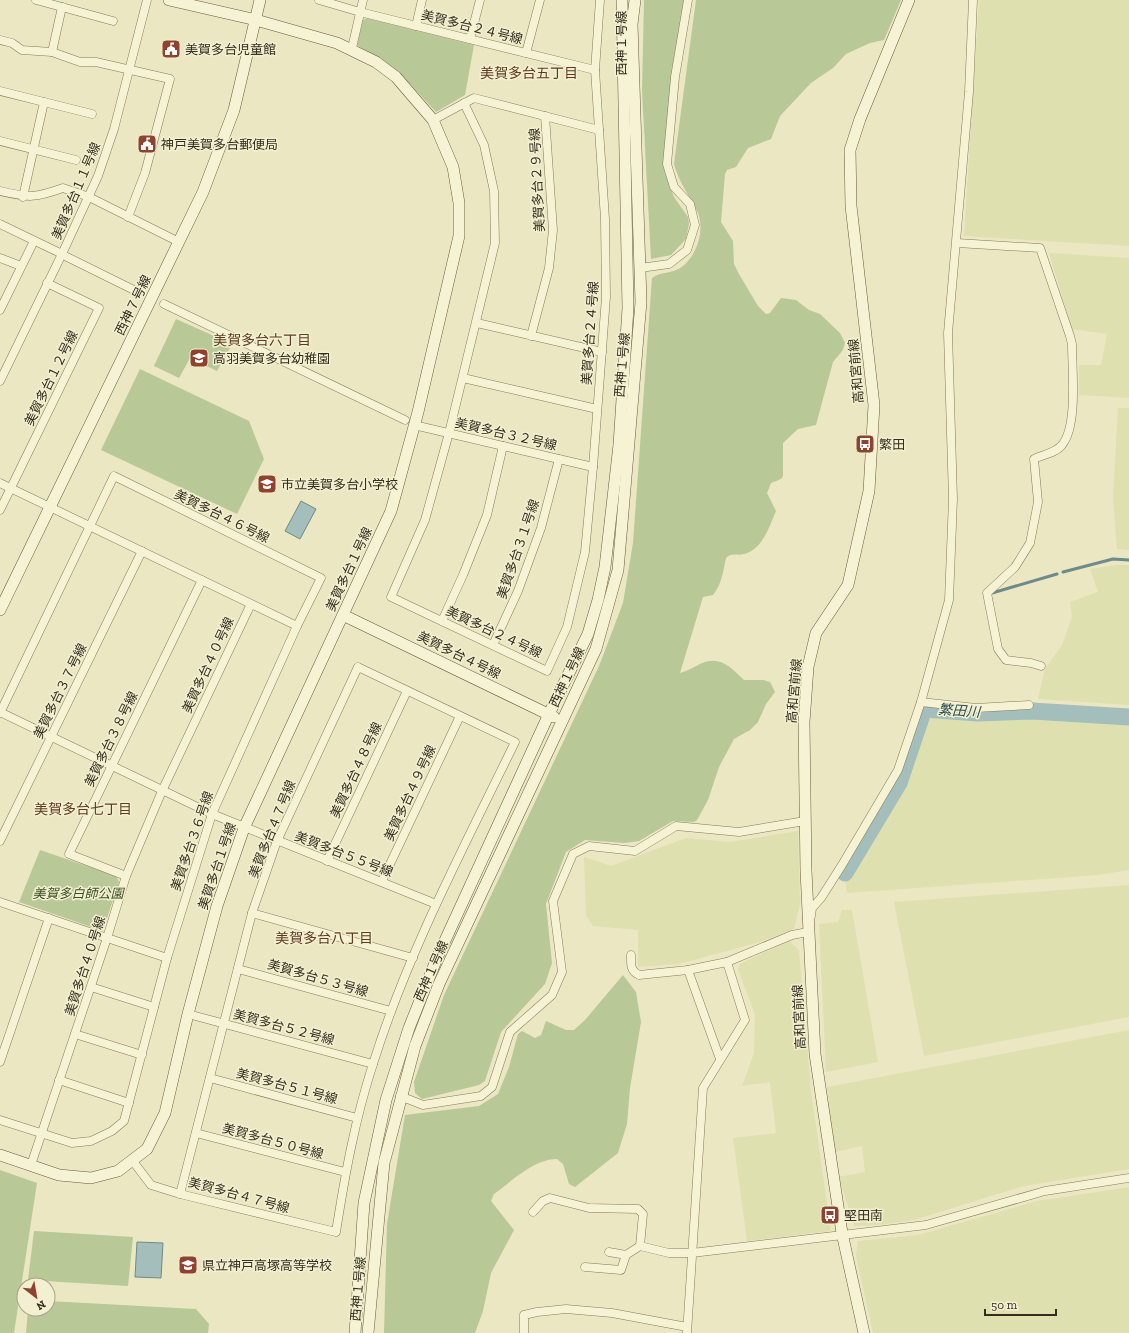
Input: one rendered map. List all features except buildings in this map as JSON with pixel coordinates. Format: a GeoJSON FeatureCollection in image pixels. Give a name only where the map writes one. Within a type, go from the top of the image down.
{"type":"FeatureCollection","features":[{"type":"Feature","properties":{"kind":"street"},"geometry":{"type":"LineString","coordinates":[[36,0],[113,21]]}},
{"type":"Feature","properties":{"kind":"street","name":"美賀多台１１号線"},"geometry":{"type":"LineString","coordinates":[[0,381],[98,176],[114,128],[147,0]]}},
{"type":"Feature","properties":{"kind":"street","name":"美賀多台１号線"},"geometry":{"type":"LineString","coordinates":[[0,1155],[58,1175],[91,1178],[118,1171],[147,1149],[165,1113],[188,1014],[217,906],[244,828],[392,511],[410,423],[459,236],[460,203],[453,167],[433,120],[396,77],[376,62],[352,48],[256,20],[169,0]]}},
{"type":"Feature","properties":{"kind":"street","name":"西神７号線"},"geometry":{"type":"LineString","coordinates":[[0,610],[203,192],[234,110],[260,0]]}},
{"type":"Feature","properties":{"kind":"street","name":"美賀多台２４号線"},"geometry":{"type":"LineString","coordinates":[[320,0],[360,12],[595,70]]}},
{"type":"Feature","properties":{"kind":"street"},"geometry":{"type":"LineString","coordinates":[[352,48],[363,0]]}},
{"type":"Feature","properties":{"kind":"street"},"geometry":{"type":"LineString","coordinates":[[416,26],[422,0]]}},
{"type":"Feature","properties":{"kind":"street"},"geometry":{"type":"LineString","coordinates":[[470,39],[480,0]]}},
{"type":"Feature","properties":{"kind":"street"},"geometry":{"type":"LineString","coordinates":[[526,53],[540,0]]}},
{"type":"Feature","properties":{"kind":"street","name":"美賀多台２４号線"},"geometry":{"type":"LineString","coordinates":[[464,103],[484,145],[494,191],[495,243],[477,323],[425,520],[391,597],[548,671],[567,626],[585,552],[602,352],[606,297],[605,219],[595,70],[600,0]]}},
{"type":"Feature","properties":{"kind":"street","name":"西神１号線"},"geometry":{"type":"LineString","coordinates":[[355,1333],[364,1203],[386,1100],[409,1028],[437,958],[549,714],[588,634],[598,600],[605,567],[613,510],[628,308],[622,0]]}},
{"type":"Feature","properties":{"kind":"street","name":"西神１号線"},"geometry":{"type":"LineString","coordinates":[[368,1333],[384,1163],[400,1096],[415,1046],[439,984],[596,649],[618,570],[641,302],[632,24],[635,0]]}},
{"type":"Feature","properties":{"kind":"street"},"geometry":{"type":"LineString","coordinates":[[640,268],[670,264],[687,250],[695,225],[690,204],[674,186],[668,164],[675,77],[688,0]]}},
{"type":"Feature","properties":{"kind":"street","name":"高和宮前線"},"geometry":{"type":"LineString","coordinates":[[864,1333],[842,1236],[815,1054],[808,932],[804,722],[808,667],[816,633],[848,585],[869,491],[874,405],[851,206],[850,150],[860,119],[909,0]]}},
{"type":"Feature","properties":{"kind":"street"},"geometry":{"type":"LineString","coordinates":[[631,955],[632,969],[634,973],[639,975],[688,970],[727,962],[792,935],[808,932],[812,908],[821,898],[898,770],[921,702],[948,600],[953,498],[948,334],[969,92],[973,0]]}},
{"type":"Feature","properties":{"kind":"street"},"geometry":{"type":"LineString","coordinates":[[52,52],[62,7]]}},
{"type":"Feature","properties":{"kind":"street"},"geometry":{"type":"LineString","coordinates":[[0,40],[12,43],[22,50],[52,52],[80,62],[96,62],[129,68],[170,79],[145,173],[128,217]]}},
{"type":"Feature","properties":{"kind":"street"},"geometry":{"type":"LineString","coordinates":[[0,91],[92,114]]}},
{"type":"Feature","properties":{"kind":"street"},"geometry":{"type":"LineString","coordinates":[[433,120],[474,98],[599,130]]}},
{"type":"Feature","properties":{"kind":"street"},"geometry":{"type":"LineString","coordinates":[[24,197],[44,102]]}},
{"type":"Feature","properties":{"kind":"street","name":"美賀多台２９号線"},"geometry":{"type":"LineString","coordinates":[[531,336],[549,268],[553,230],[545,116]]}},
{"type":"Feature","properties":{"kind":"street"},"geometry":{"type":"LineString","coordinates":[[0,141],[76,160]]}},
{"type":"Feature","properties":{"kind":"street"},"geometry":{"type":"LineString","coordinates":[[0,191],[24,197],[40,196],[63,188],[89,197],[179,242]]}},
{"type":"Feature","properties":{"kind":"street"},"geometry":{"type":"LineString","coordinates":[[0,224],[58,252]]}},
{"type":"Feature","properties":{"kind":"street"},"geometry":{"type":"LineString","coordinates":[[0,310],[34,241]]}},
{"type":"Feature","properties":{"kind":"street"},"geometry":{"type":"LineString","coordinates":[[957,243],[1040,248],[1070,336],[1072,422],[1062,446],[1034,459],[1038,502],[1030,543],[1015,567],[987,592],[998,649],[1006,660],[1031,663],[1041,666]]}},
{"type":"Feature","properties":{"kind":"street"},"geometry":{"type":"LineString","coordinates":[[67,256],[138,292]]}},
{"type":"Feature","properties":{"kind":"street"},"geometry":{"type":"LineString","coordinates":[[0,258],[22,266]]}},
{"type":"Feature","properties":{"kind":"street","name":"美賀多台１２号線"},"geometry":{"type":"LineString","coordinates":[[0,510],[98,308],[47,283]]}},
{"type":"Feature","properties":{"kind":"street","name":"美賀多台３２号線"},"geometry":{"type":"LineString","coordinates":[[164,304],[410,423],[593,467]]}},
{"type":"Feature","properties":{"kind":"street"},"geometry":{"type":"LineString","coordinates":[[477,323],[602,352]]}},
{"type":"Feature","properties":{"kind":"street"},"geometry":{"type":"LineString","coordinates":[[463,378],[597,409]]}},
{"type":"Feature","properties":{"kind":"street"},"geometry":{"type":"LineString","coordinates":[[442,621],[463,575],[487,515],[503,446]]}},
{"type":"Feature","properties":{"kind":"street","name":"美賀多台３１号線"},"geometry":{"type":"LineString","coordinates":[[493,645],[518,591],[541,528],[559,459]]}},
{"type":"Feature","properties":{"kind":"street","name":"美賀多台４６号線"},"geometry":{"type":"LineString","coordinates":[[89,526],[114,476],[321,578],[297,626]]}},
{"type":"Feature","properties":{"kind":"street"},"geometry":{"type":"LineString","coordinates":[[0,483],[297,626]]}},
{"type":"Feature","properties":{"kind":"street"},"geometry":{"type":"LineString","coordinates":[[0,712],[89,526]]}},
{"type":"Feature","properties":{"kind":"street","name":"美賀多台３７号線"},"geometry":{"type":"LineString","coordinates":[[0,840],[142,551]]}},
{"type":"Feature","properties":{"kind":"street","name":"美賀多台３８号線"},"geometry":{"type":"LineString","coordinates":[[126,876],[69,854],[202,580]]}},
{"type":"Feature","properties":{"kind":"street","name":"美賀多台４０号線"},"geometry":{"type":"LineString","coordinates":[[30,1165],[108,938],[126,876],[162,791],[251,604]]}},
{"type":"Feature","properties":{"kind":"street","name":"美賀多台４号線"},"geometry":{"type":"LineString","coordinates":[[343,615],[562,721]]}},
{"type":"Feature","properties":{"kind":"street","name":"美賀多台３６号線"},"geometry":{"type":"LineString","coordinates":[[0,1120],[72,1143],[91,1141],[112,1131],[124,1121],[167,958],[212,814],[297,626]]}},
{"type":"Feature","properties":{"kind":"street","name":"美賀多台４７号線"},"geometry":{"type":"LineString","coordinates":[[358,667],[407,690],[515,742],[436,904],[391,1012],[373,1064],[357,1118],[345,1172],[336,1232],[180,1194],[252,913],[277,842],[358,667]]}},
{"type":"Feature","properties":{"kind":"street","name":"美賀多台４８号線"},"geometry":{"type":"LineString","coordinates":[[327,861],[407,690]]}},
{"type":"Feature","properties":{"kind":"street"},"geometry":{"type":"LineString","coordinates":[[921,702],[976,708],[1029,705]]}},
{"type":"Feature","properties":{"kind":"street","name":"美賀多台５５号線"},"geometry":{"type":"LineString","coordinates":[[0,712],[212,814],[277,842],[382,881],[436,904]]}},
{"type":"Feature","properties":{"kind":"street","name":"美賀多台４９号線"},"geometry":{"type":"LineString","coordinates":[[382,881],[460,716]]}},
{"type":"Feature","properties":{"kind":"street"},"geometry":{"type":"LineString","coordinates":[[400,1096],[423,1105],[481,1096],[492,1087],[510,1032],[552,995],[562,972],[553,901],[573,854],[589,846],[635,850],[676,826],[740,832],[805,821]]}},
{"type":"Feature","properties":{"kind":"street"},"geometry":{"type":"LineString","coordinates":[[0,902],[167,958]]}},
{"type":"Feature","properties":{"kind":"street"},"geometry":{"type":"LineString","coordinates":[[252,913],[413,958]]}},
{"type":"Feature","properties":{"kind":"street"},"geometry":{"type":"LineString","coordinates":[[0,1062],[49,918]]}},
{"type":"Feature","properties":{"kind":"street"},"geometry":{"type":"LineString","coordinates":[[524,1333],[524,1315],[566,1309],[612,1313],[687,1330],[703,1088],[745,1020],[727,962]]}},
{"type":"Feature","properties":{"kind":"street","name":"美賀多台５３号線"},"geometry":{"type":"LineString","coordinates":[[238,969],[391,1012]]}},
{"type":"Feature","properties":{"kind":"street"},"geometry":{"type":"LineString","coordinates":[[688,970],[720,1059]]}},
{"type":"Feature","properties":{"kind":"street"},"geometry":{"type":"LineString","coordinates":[[91,987],[154,1007]]}},
{"type":"Feature","properties":{"kind":"street","name":"美賀多台５２号線"},"geometry":{"type":"LineString","coordinates":[[188,1014],[373,1064]]}},
{"type":"Feature","properties":{"kind":"street"},"geometry":{"type":"LineString","coordinates":[[75,1034],[142,1055]]}},
{"type":"Feature","properties":{"kind":"street","name":"美賀多台５１号線"},"geometry":{"type":"LineString","coordinates":[[210,1078],[357,1118]]}},
{"type":"Feature","properties":{"kind":"street"},"geometry":{"type":"LineString","coordinates":[[59,1080],[129,1103]]}},
{"type":"Feature","properties":{"kind":"street","name":"美賀多台５０号線"},"geometry":{"type":"LineString","coordinates":[[196,1133],[345,1172]]}},
{"type":"Feature","properties":{"kind":"street"},"geometry":{"type":"LineString","coordinates":[[132,1160],[151,1185],[180,1194]]}},
{"type":"Feature","properties":{"kind":"street"},"geometry":{"type":"LineString","coordinates":[[640,1246],[669,1253],[692,1253],[926,1225],[1045,1191],[1129,1178]]}},
{"type":"Feature","properties":{"kind":"street"},"geometry":{"type":"LineString","coordinates":[[533,1212],[543,1201],[550,1198],[594,1209],[638,1209],[643,1214],[640,1246],[626,1256],[621,1270],[585,1267]]}},
{"type":"Feature","properties":{"kind":"street"},"geometry":{"type":"LineString","coordinates":[[609,1252],[626,1256]]}},
{"type":"Feature","properties":{"kind":"green space"},"geometry":{"type":"Polygon","coordinates":[[[644,0],[685,0],[665,150],[665,173],[674,197],[688,217],[689,224],[686,239],[671,255],[651,259],[642,91],[644,0]]]}},
{"type":"Feature","properties":{"kind":"green space"},"geometry":{"type":"Polygon","coordinates":[[[696,0],[901,0],[884,40],[870,43],[846,54],[833,68],[811,83],[780,116],[771,139],[748,148],[736,167],[727,170],[725,174],[721,222],[733,241],[734,264],[758,306],[766,314],[770,313],[781,298],[796,300],[809,310],[820,314],[840,333],[845,343],[843,350],[833,362],[816,425],[798,429],[783,443],[783,476],[781,479],[771,483],[767,493],[776,511],[768,530],[761,542],[751,551],[744,554],[730,555],[726,558],[722,577],[716,591],[713,595],[703,597],[680,673],[707,662],[719,662],[729,667],[744,680],[763,680],[770,682],[775,692],[766,704],[758,722],[750,730],[734,739],[719,767],[708,800],[697,820],[694,822],[673,821],[639,841],[624,843],[585,840],[566,852],[546,904],[552,963],[545,984],[501,1032],[485,1081],[479,1085],[422,1099],[415,1093],[414,1082],[444,995],[599,666],[623,603],[633,543],[652,278],[659,274],[679,269],[683,266],[692,256],[700,237],[700,223],[698,214],[681,183],[674,164],[696,0]]]}},
{"type":"Feature","properties":{"kind":"green space"},"geometry":{"type":"Polygon","coordinates":[[[979,0],[1129,0],[1129,246],[964,236],[979,0]]]}},
{"type":"Feature","properties":{"kind":"green space"},"geometry":{"type":"Polygon","coordinates":[[[367,18],[474,45],[465,95],[436,112],[399,72],[357,45],[363,20],[367,18]]]}},
{"type":"Feature","properties":{"kind":"green space"},"geometry":{"type":"Polygon","coordinates":[[[1049,253],[1129,258],[1129,398],[1079,395],[1079,365],[1101,365],[1107,334],[1072,329],[1049,253]]]}},
{"type":"Feature","properties":{"kind":"green space"},"geometry":{"type":"Polygon","coordinates":[[[176,319],[232,344],[217,371],[190,358],[179,378],[154,366],[176,319]]]}},
{"type":"Feature","properties":{"kind":"green space"},"geometry":{"type":"Polygon","coordinates":[[[140,369],[249,421],[264,459],[237,514],[101,450],[140,369]]]}},
{"type":"Feature","properties":{"kind":"green space"},"geometry":{"type":"Polygon","coordinates":[[[1118,408],[1129,408],[1129,550],[1117,549],[1113,497],[1118,408]]]}},
{"type":"Feature","properties":{"kind":"green space"},"geometry":{"type":"Polygon","coordinates":[[[1117,565],[1129,565],[1129,705],[1038,699],[1045,669],[1062,645],[1072,617],[1070,602],[1098,592],[1090,569],[1117,565]]]}},
{"type":"Feature","properties":{"kind":"green space"},"geometry":{"type":"Polygon","coordinates":[[[926,712],[973,717],[1022,716],[1129,722],[1129,870],[1098,875],[847,893],[845,878],[906,779],[926,712]]]}},
{"type":"Feature","properties":{"kind":"green space"},"geometry":{"type":"Polygon","coordinates":[[[798,831],[800,904],[794,929],[760,942],[679,964],[638,967],[638,930],[593,926],[586,916],[584,857],[611,866],[686,838],[730,842],[798,831]]]}},
{"type":"Feature","properties":{"kind":"green space","name":"美賀多白師公園"},"geometry":{"type":"Polygon","coordinates":[[[40,850],[116,876],[119,882],[104,927],[100,930],[19,902],[40,850]]]}},
{"type":"Feature","properties":{"kind":"green space"},"geometry":{"type":"Polygon","coordinates":[[[1129,885],[1129,1017],[924,1056],[894,902],[1129,885]]]}},
{"type":"Feature","properties":{"kind":"green space"},"geometry":{"type":"Polygon","coordinates":[[[842,910],[852,910],[878,1062],[826,1072],[819,924],[838,922],[842,910]]]}},
{"type":"Feature","properties":{"kind":"green space"},"geometry":{"type":"Polygon","coordinates":[[[789,940],[799,950],[811,1091],[831,1231],[747,1241],[733,1138],[776,1133],[770,1082],[742,1086],[754,1053],[755,1014],[738,970],[740,964],[789,940]]]}},
{"type":"Feature","properties":{"kind":"green space"},"geometry":{"type":"Polygon","coordinates":[[[623,975],[636,992],[641,1022],[630,1088],[627,1124],[618,1153],[575,1187],[569,1184],[563,1164],[557,1159],[548,1160],[532,1167],[494,1194],[491,1201],[514,1230],[491,1273],[483,1311],[475,1333],[384,1333],[387,1224],[405,1115],[479,1106],[498,1094],[509,1067],[518,1034],[522,1031],[535,1038],[541,1035],[546,1021],[566,1030],[574,1030],[585,1020],[623,975]]]}},
{"type":"Feature","properties":{"kind":"green space"},"geometry":{"type":"Polygon","coordinates":[[[1129,1030],[1129,1169],[1024,1186],[914,1220],[878,1225],[854,1226],[839,1177],[865,1172],[862,1146],[835,1152],[827,1087],[1129,1030]]]}},
{"type":"Feature","properties":{"kind":"green space"},"geometry":{"type":"Polygon","coordinates":[[[0,1170],[37,1183],[23,1277],[16,1277],[16,1317],[14,1333],[0,1333],[0,1170]]]}},
{"type":"Feature","properties":{"kind":"green space"},"geometry":{"type":"Polygon","coordinates":[[[1129,1187],[1129,1333],[873,1333],[856,1256],[858,1241],[918,1235],[1037,1201],[1129,1187]]]}},
{"type":"Feature","properties":{"kind":"green space"},"geometry":{"type":"Polygon","coordinates":[[[34,1231],[133,1237],[128,1286],[56,1282],[56,1277],[28,1277],[34,1231]]]}},
{"type":"Feature","properties":{"kind":"green space"},"geometry":{"type":"Polygon","coordinates":[[[56,1301],[196,1309],[209,1324],[208,1333],[26,1333],[27,1317],[56,1317],[56,1301]]]}},
{"type":"Feature","properties":{"kind":"water"},"geometry":{"type":"Polygon","coordinates":[[[301,501],[316,509],[300,539],[285,531],[301,501]]]}},
{"type":"Feature","properties":{"kind":"water"},"geometry":{"type":"Polygon","coordinates":[[[137,1242],[163,1243],[161,1278],[135,1277],[137,1242]]]}},
{"type":"Feature","properties":{"kind":"waterway"},"geometry":{"type":"LineString","coordinates":[[1063,572],[1113,559],[1129,560]]}},
{"type":"Feature","properties":{"kind":"waterway"},"geometry":{"type":"LineString","coordinates":[[992,593],[1057,574]]}},
{"type":"Feature","properties":{"kind":"waterway","name":"繁田川"},"geometry":{"type":"LineString","coordinates":[[845,873],[899,783],[924,709],[978,713],[1032,711],[1129,717]]}},
{"type":"Feature","properties":{"kind":"place","name":"美賀多台児童館"},"geometry":{"type":"Point","coordinates":[171,49]}},
{"type":"Feature","properties":{"kind":"place","name":"神戸美賀多台郵便局"},"geometry":{"type":"Point","coordinates":[147,144]}},
{"type":"Feature","properties":{"kind":"place","name":"高羽美賀多台幼稚園"},"geometry":{"type":"Point","coordinates":[199,358]}},
{"type":"Feature","properties":{"kind":"place","name":"繁田"},"geometry":{"type":"Point","coordinates":[865,444]}},
{"type":"Feature","properties":{"kind":"place","name":"市立美賀多台小学校"},"geometry":{"type":"Point","coordinates":[267,484]}},
{"type":"Feature","properties":{"kind":"place","name":"堅田南"},"geometry":{"type":"Point","coordinates":[830,1215]}},
{"type":"Feature","properties":{"kind":"place","name":"県立神戸高塚高等学校"},"geometry":{"type":"Point","coordinates":[188,1265]}},
{"type":"Feature","properties":{"kind":"district","name":"美賀多台五丁目"},"geometry":{"type":"Point","coordinates":[529,73]}},
{"type":"Feature","properties":{"kind":"district","name":"美賀多台六丁目"},"geometry":{"type":"Point","coordinates":[262,340]}},
{"type":"Feature","properties":{"kind":"district","name":"美賀多台七丁目"},"geometry":{"type":"Point","coordinates":[83,809]}},
{"type":"Feature","properties":{"kind":"district","name":"美賀多台八丁目"},"geometry":{"type":"Point","coordinates":[324,938]}}]}
